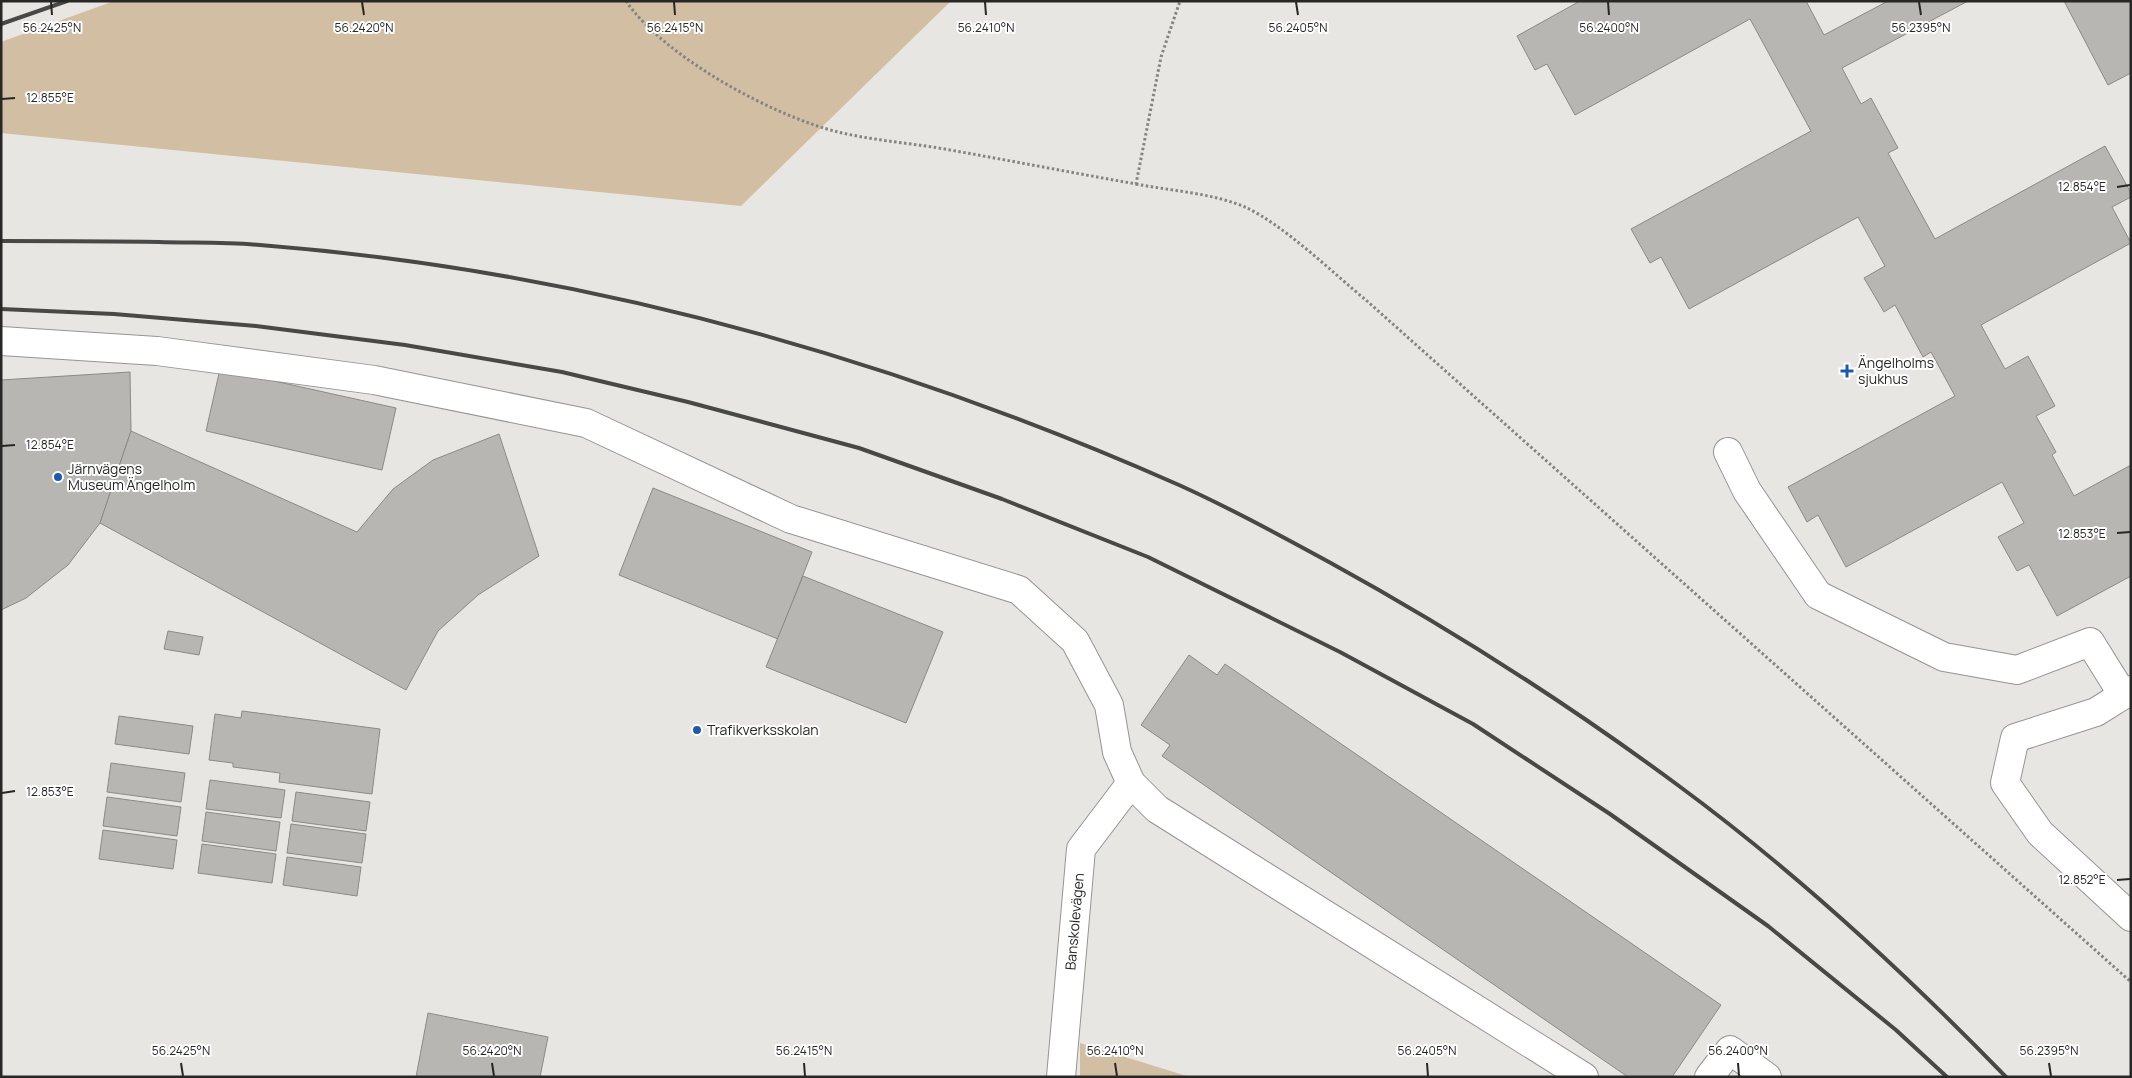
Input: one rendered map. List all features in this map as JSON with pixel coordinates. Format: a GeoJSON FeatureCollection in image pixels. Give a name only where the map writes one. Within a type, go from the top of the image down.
{"type":"FeatureCollection","features":[{"type":"Feature","properties":{"kind":"street"},"geometry":{"type":"LineString","coordinates":[[1,341],[157,351],[374,380],[586,424],[791,519],[1019,590],[1075,641],[1109,705],[1118,752],[1131,783],[1157,809],[1584,1077]]}},
{"type":"Feature","properties":{"kind":"street"},"geometry":{"type":"LineString","coordinates":[[1728,452],[1747,491],[1818,595],[1944,656],[2017,670],[2090,642],[2127,693],[2096,712],[2015,738],[2006,782],[2040,833],[2131,917]]}},
{"type":"Feature","properties":{"kind":"street","name":"Banskolevägen"},"geometry":{"type":"LineString","coordinates":[[1060,1077],[1081,849],[1131,783]]}},
{"type":"Feature","properties":{"kind":"street"},"geometry":{"type":"LineString","coordinates":[[1709,1077],[1730,1050],[1767,1077]]}},
{"type":"Feature","properties":{"kind":"path"},"geometry":{"type":"LineString","coordinates":[[626,1],[633,12],[667,43],[708,73],[751,99],[791,117],[838,132],[1226,200],[1265,218],[1367,301],[2131,982]]}},
{"type":"Feature","properties":{"kind":"path"},"geometry":{"type":"LineString","coordinates":[[1136,184],[1161,57],[1180,1]]}},
{"type":"Feature","properties":{"kind":"shaded area"},"geometry":{"type":"Polygon","coordinates":[[[114,1],[951,1],[741,206],[1,133],[1,42],[114,1]]]}},
{"type":"Feature","properties":{"kind":"shaded area"},"geometry":{"type":"Polygon","coordinates":[[[1080,1043],[1190,1077],[1080,1077],[1080,1043]]]}},
{"type":"Feature","properties":{"kind":"building"},"geometry":{"type":"Polygon","coordinates":[[[1580,1],[1806,1],[1824,35],[1888,1],[1968,1],[1842,68],[1861,104],[1871,98],[1898,148],[1888,153],[1935,239],[2105,146],[2131,193],[2131,197],[2112,207],[2131,243],[1981,325],[2005,369],[2028,356],[2055,406],[2036,416],[2056,452],[2052,455],[2074,496],[2131,465],[2131,576],[2057,616],[2029,565],[2017,571],[1998,537],[2024,523],[2002,482],[1846,567],[1818,515],[1807,522],[1788,487],[1955,396],[1931,352],[1923,357],[1895,305],[1884,312],[1864,278],[1885,266],[1858,217],[1689,309],[1661,257],[1650,263],[1631,229],[1811,131],[1750,19],[1575,115],[1547,64],[1535,70],[1517,36],[1580,1]]]}},
{"type":"Feature","properties":{"kind":"building"},"geometry":{"type":"Polygon","coordinates":[[[2064,1],[2131,1],[2131,73],[2108,85],[2064,1]]]}},
{"type":"Feature","properties":{"kind":"building"},"geometry":{"type":"Polygon","coordinates":[[[220,369],[396,408],[382,470],[206,431],[220,369]]]}},
{"type":"Feature","properties":{"kind":"building","name":"Järnvägens Museum Ängelholm"},"geometry":{"type":"Polygon","coordinates":[[[130,372],[131,431],[100,523],[68,565],[26,598],[1,610],[1,380],[130,372]]]}},
{"type":"Feature","properties":{"kind":"building"},"geometry":{"type":"Polygon","coordinates":[[[131,431],[357,532],[393,489],[433,460],[499,434],[539,556],[478,595],[438,631],[406,690],[100,523],[131,431]]]}},
{"type":"Feature","properties":{"kind":"building"},"geometry":{"type":"Polygon","coordinates":[[[653,488],[812,552],[778,639],[619,575],[653,488]]]}},
{"type":"Feature","properties":{"kind":"building"},"geometry":{"type":"Polygon","coordinates":[[[803,576],[943,632],[906,723],[766,667],[803,576]]]}},
{"type":"Feature","properties":{"kind":"building"},"geometry":{"type":"Polygon","coordinates":[[[168,631],[203,637],[199,655],[164,649],[168,631]]]}},
{"type":"Feature","properties":{"kind":"building"},"geometry":{"type":"Polygon","coordinates":[[[1189,655],[1217,675],[1225,664],[1721,1005],[1672,1077],[1628,1077],[1162,756],[1170,745],[1141,725],[1189,655]]]}},
{"type":"Feature","properties":{"kind":"building"},"geometry":{"type":"Polygon","coordinates":[[[242,711],[380,729],[372,794],[279,782],[280,773],[233,767],[233,763],[209,760],[215,714],[241,718],[242,711]]]}},
{"type":"Feature","properties":{"kind":"building"},"geometry":{"type":"Polygon","coordinates":[[[119,716],[193,726],[189,754],[115,744],[119,716]]]}},
{"type":"Feature","properties":{"kind":"building"},"geometry":{"type":"Polygon","coordinates":[[[111,763],[185,773],[181,802],[107,792],[111,763]]]}},
{"type":"Feature","properties":{"kind":"building"},"geometry":{"type":"Polygon","coordinates":[[[210,780],[285,790],[281,818],[206,809],[210,780]]]}},
{"type":"Feature","properties":{"kind":"building"},"geometry":{"type":"Polygon","coordinates":[[[296,792],[370,802],[366,831],[292,821],[296,792]]]}},
{"type":"Feature","properties":{"kind":"building"},"geometry":{"type":"Polygon","coordinates":[[[107,797],[181,807],[177,836],[103,826],[107,797]]]}},
{"type":"Feature","properties":{"kind":"building"},"geometry":{"type":"Polygon","coordinates":[[[206,812],[280,822],[276,851],[202,841],[206,812]]]}},
{"type":"Feature","properties":{"kind":"building"},"geometry":{"type":"Polygon","coordinates":[[[291,824],[366,834],[362,863],[287,853],[291,824]]]}},
{"type":"Feature","properties":{"kind":"building"},"geometry":{"type":"Polygon","coordinates":[[[103,830],[177,840],[173,869],[99,859],[103,830]]]}},
{"type":"Feature","properties":{"kind":"building"},"geometry":{"type":"Polygon","coordinates":[[[202,844],[276,854],[272,883],[198,873],[202,844]]]}},
{"type":"Feature","properties":{"kind":"building"},"geometry":{"type":"Polygon","coordinates":[[[287,857],[361,867],[357,896],[283,885],[287,857]]]}},
{"type":"Feature","properties":{"kind":"building"},"geometry":{"type":"Polygon","coordinates":[[[428,1013],[548,1037],[540,1077],[416,1077],[428,1013]]]}},
{"type":"Feature","properties":{"kind":"railway"},"geometry":{"type":"LineString","coordinates":[[1,24],[67,1]]}},
{"type":"Feature","properties":{"kind":"railway"},"geometry":{"type":"LineString","coordinates":[[1,241],[247,244],[379,257],[497,275],[614,298],[730,326],[844,359],[957,397],[1069,439],[1179,485],[1311,552],[1464,640],[1594,725],[1722,818],[1806,888],[1889,962],[2006,1077]]}},
{"type":"Feature","properties":{"kind":"railway"},"geometry":{"type":"LineString","coordinates":[[1,309],[114,314],[256,326],[405,345],[562,372],[688,402],[859,448],[1002,499],[1148,557],[1340,652],[1473,724],[1610,814],[1768,926],[1896,1030],[1947,1077]]}},
{"type":"Feature","properties":{"kind":"place","name":"Ängelholms sjukhus"},"geometry":{"type":"Point","coordinates":[1847,371]}},
{"type":"Feature","properties":{"kind":"place","name":"Järnvägens Museum Ängelholm"},"geometry":{"type":"Point","coordinates":[58,477]}},
{"type":"Feature","properties":{"kind":"place","name":"Trafikverksskolan"},"geometry":{"type":"Point","coordinates":[697,730]}}]}
